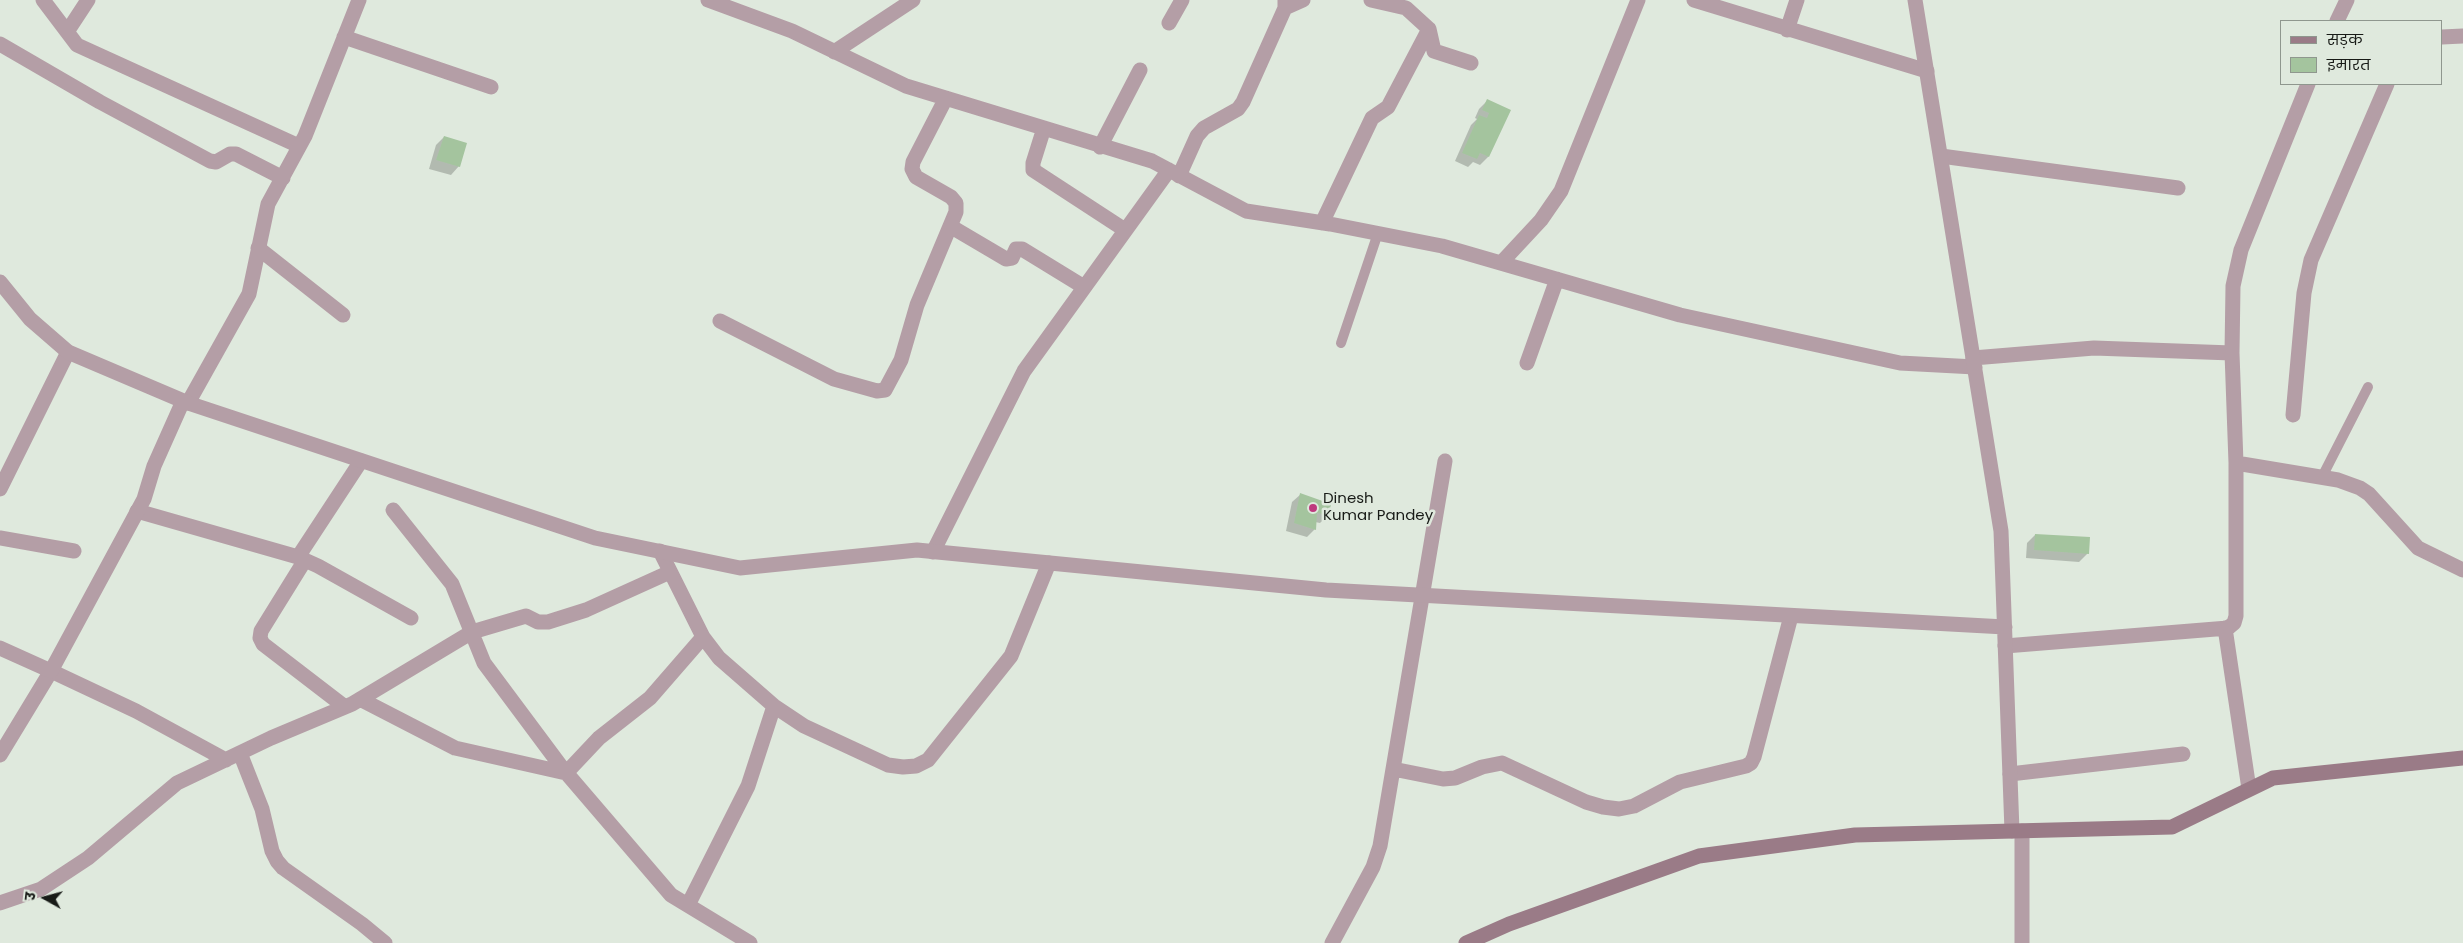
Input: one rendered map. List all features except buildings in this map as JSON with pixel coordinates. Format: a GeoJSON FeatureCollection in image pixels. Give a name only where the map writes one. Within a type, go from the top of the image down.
{"type":"FeatureCollection","features":[{"type":"Feature","properties":{"kind":"main road"},"geometry":{"type":"LineString","coordinates":[[1466,943],[1509,924],[1699,856],[1855,835],[2172,827],[2273,778],[2463,758]]}},
{"type":"Feature","properties":{"kind":"street"},"geometry":{"type":"LineString","coordinates":[[43,0],[77,45],[300,146]]}},
{"type":"Feature","properties":{"kind":"street"},"geometry":{"type":"LineString","coordinates":[[67,32],[88,0]]}},
{"type":"Feature","properties":{"kind":"street"},"geometry":{"type":"LineString","coordinates":[[0,755],[51,671],[137,511],[186,402],[249,294],[268,204],[300,146],[359,0]]}},
{"type":"Feature","properties":{"kind":"street"},"geometry":{"type":"LineString","coordinates":[[708,0],[792,31],[906,86],[1100,147],[1152,161],[1246,211],[1322,222],[1442,246],[1680,315],[1900,363],[1974,362],[2094,348],[2232,353]]}},
{"type":"Feature","properties":{"kind":"street"},"geometry":{"type":"LineString","coordinates":[[834,52],[913,0]]}},
{"type":"Feature","properties":{"kind":"street"},"geometry":{"type":"LineString","coordinates":[[1169,23],[1182,0]]}},
{"type":"Feature","properties":{"kind":"street"},"geometry":{"type":"LineString","coordinates":[[933,552],[1024,371],[1125,230],[1174,173],[1196,136],[1204,128],[1238,109],[1243,102],[1285,4],[1303,0]]}},
{"type":"Feature","properties":{"kind":"street"},"geometry":{"type":"LineString","coordinates":[[1371,0],[1406,4],[1429,29],[1434,51],[1471,63]]}},
{"type":"Feature","properties":{"kind":"street"},"geometry":{"type":"LineString","coordinates":[[1500,263],[1541,220],[1561,191],[1638,0]]}},
{"type":"Feature","properties":{"kind":"street"},"geometry":{"type":"LineString","coordinates":[[1694,0],[1926,71]]}},
{"type":"Feature","properties":{"kind":"street"},"geometry":{"type":"LineString","coordinates":[[1787,30],[1797,0]]}},
{"type":"Feature","properties":{"kind":"street"},"geometry":{"type":"LineString","coordinates":[[1915,0],[2001,531],[2010,774],[2017,831],[2022,943]]}},
{"type":"Feature","properties":{"kind":"street"},"geometry":{"type":"LineString","coordinates":[[2337,20],[2347,0]]}},
{"type":"Feature","properties":{"kind":"street"},"geometry":{"type":"LineString","coordinates":[[1322,222],[1372,118],[1388,106],[1429,29]]}},
{"type":"Feature","properties":{"kind":"street"},"geometry":{"type":"LineString","coordinates":[[2443,37],[2463,36]]}},
{"type":"Feature","properties":{"kind":"street"},"geometry":{"type":"LineString","coordinates":[[344,37],[491,87]]}},
{"type":"Feature","properties":{"kind":"street"},"geometry":{"type":"LineString","coordinates":[[0,44],[83,92],[210,160],[216,162],[230,154],[236,154],[283,178]]}},
{"type":"Feature","properties":{"kind":"street"},"geometry":{"type":"LineString","coordinates":[[1100,147],[1140,70]]}},
{"type":"Feature","properties":{"kind":"street"},"geometry":{"type":"LineString","coordinates":[[2005,646],[2225,628],[2234,623],[2236,616],[2236,463],[2232,353],[2233,286],[2239,256],[2308,85]]}},
{"type":"Feature","properties":{"kind":"street"},"geometry":{"type":"LineString","coordinates":[[2293,415],[2302,338],[2304,293],[2311,260],[2387,85]]}},
{"type":"Feature","properties":{"kind":"street"},"geometry":{"type":"LineString","coordinates":[[720,321],[834,379],[877,391],[884,390],[901,360],[917,305],[956,212],[956,203],[951,197],[916,177],[912,169],[913,162],[946,98]]}},
{"type":"Feature","properties":{"kind":"street"},"geometry":{"type":"LineString","coordinates":[[1044,128],[1033,163],[1033,170],[1125,230]]}},
{"type":"Feature","properties":{"kind":"street"},"geometry":{"type":"LineString","coordinates":[[1940,156],[2178,188]]}},
{"type":"Feature","properties":{"kind":"street"},"geometry":{"type":"LineString","coordinates":[[950,226],[1006,259],[1012,258],[1016,249],[1022,249],[1084,288]]}},
{"type":"Feature","properties":{"kind":"street"},"geometry":{"type":"LineString","coordinates":[[258,248],[343,315]]}},
{"type":"Feature","properties":{"kind":"street"},"geometry":{"type":"LineString","coordinates":[[1527,363],[1557,279]]}},
{"type":"Feature","properties":{"kind":"street"},"geometry":{"type":"LineString","coordinates":[[0,282],[30,319],[68,352],[186,402],[595,538],[740,568],[917,550],[1326,590],[2005,627]]}},
{"type":"Feature","properties":{"kind":"street"},"geometry":{"type":"LineString","coordinates":[[0,489],[68,352]]}},
{"type":"Feature","properties":{"kind":"street"},"geometry":{"type":"LineString","coordinates":[[344,707],[263,644],[260,638],[261,631],[302,558],[361,461]]}},
{"type":"Feature","properties":{"kind":"street"},"geometry":{"type":"LineString","coordinates":[[1332,943],[1377,858],[1445,461]]}},
{"type":"Feature","properties":{"kind":"street"},"geometry":{"type":"LineString","coordinates":[[2236,463],[2322,477],[2350,484],[2369,494],[2418,548],[2463,570]]}},
{"type":"Feature","properties":{"kind":"street"},"geometry":{"type":"LineString","coordinates":[[393,510],[452,584],[484,664],[566,773],[671,895],[750,943]]}},
{"type":"Feature","properties":{"kind":"street"},"geometry":{"type":"LineString","coordinates":[[137,511],[302,558],[411,618]]}},
{"type":"Feature","properties":{"kind":"street"},"geometry":{"type":"LineString","coordinates":[[0,538],[74,551]]}},
{"type":"Feature","properties":{"kind":"street"},"geometry":{"type":"LineString","coordinates":[[660,551],[703,637],[719,658],[774,706],[804,726],[888,765],[903,767],[916,766],[928,760],[1011,656],[1049,563]]}},
{"type":"Feature","properties":{"kind":"street"},"geometry":{"type":"LineString","coordinates":[[0,903],[41,889],[88,858],[177,784],[233,756],[360,699],[472,632],[526,616],[538,622],[548,622],[586,610],[670,572]]}},
{"type":"Feature","properties":{"kind":"street"},"geometry":{"type":"LineString","coordinates":[[1393,769],[1444,779],[1455,778],[1482,767],[1502,763],[1586,802],[1619,809],[1634,806],[1680,782],[1746,766],[1751,763],[1754,756],[1791,616]]}},
{"type":"Feature","properties":{"kind":"street"},"geometry":{"type":"LineString","coordinates":[[2225,628],[2249,790]]}},
{"type":"Feature","properties":{"kind":"street"},"geometry":{"type":"LineString","coordinates":[[566,773],[599,738],[650,698],[703,637]]}},
{"type":"Feature","properties":{"kind":"street"},"geometry":{"type":"LineString","coordinates":[[0,648],[233,756],[262,810],[272,851],[277,861],[283,868],[362,924],[385,943]]}},
{"type":"Feature","properties":{"kind":"street"},"geometry":{"type":"LineString","coordinates":[[360,699],[455,748],[566,773]]}},
{"type":"Feature","properties":{"kind":"street"},"geometry":{"type":"LineString","coordinates":[[688,905],[748,786],[774,706]]}},
{"type":"Feature","properties":{"kind":"street"},"geometry":{"type":"LineString","coordinates":[[2010,774],[2183,754]]}},
{"type":"Feature","properties":{"kind":"lane"},"geometry":{"type":"LineString","coordinates":[[1340,343],[1378,233]]}},
{"type":"Feature","properties":{"kind":"lane"},"geometry":{"type":"LineString","coordinates":[[2322,477],[2368,387]]}},
{"type":"Feature","properties":{"kind":"place","name":"Dinesh Kumar Pandey"},"geometry":{"type":"Point","coordinates":[1313,508]}}]}
